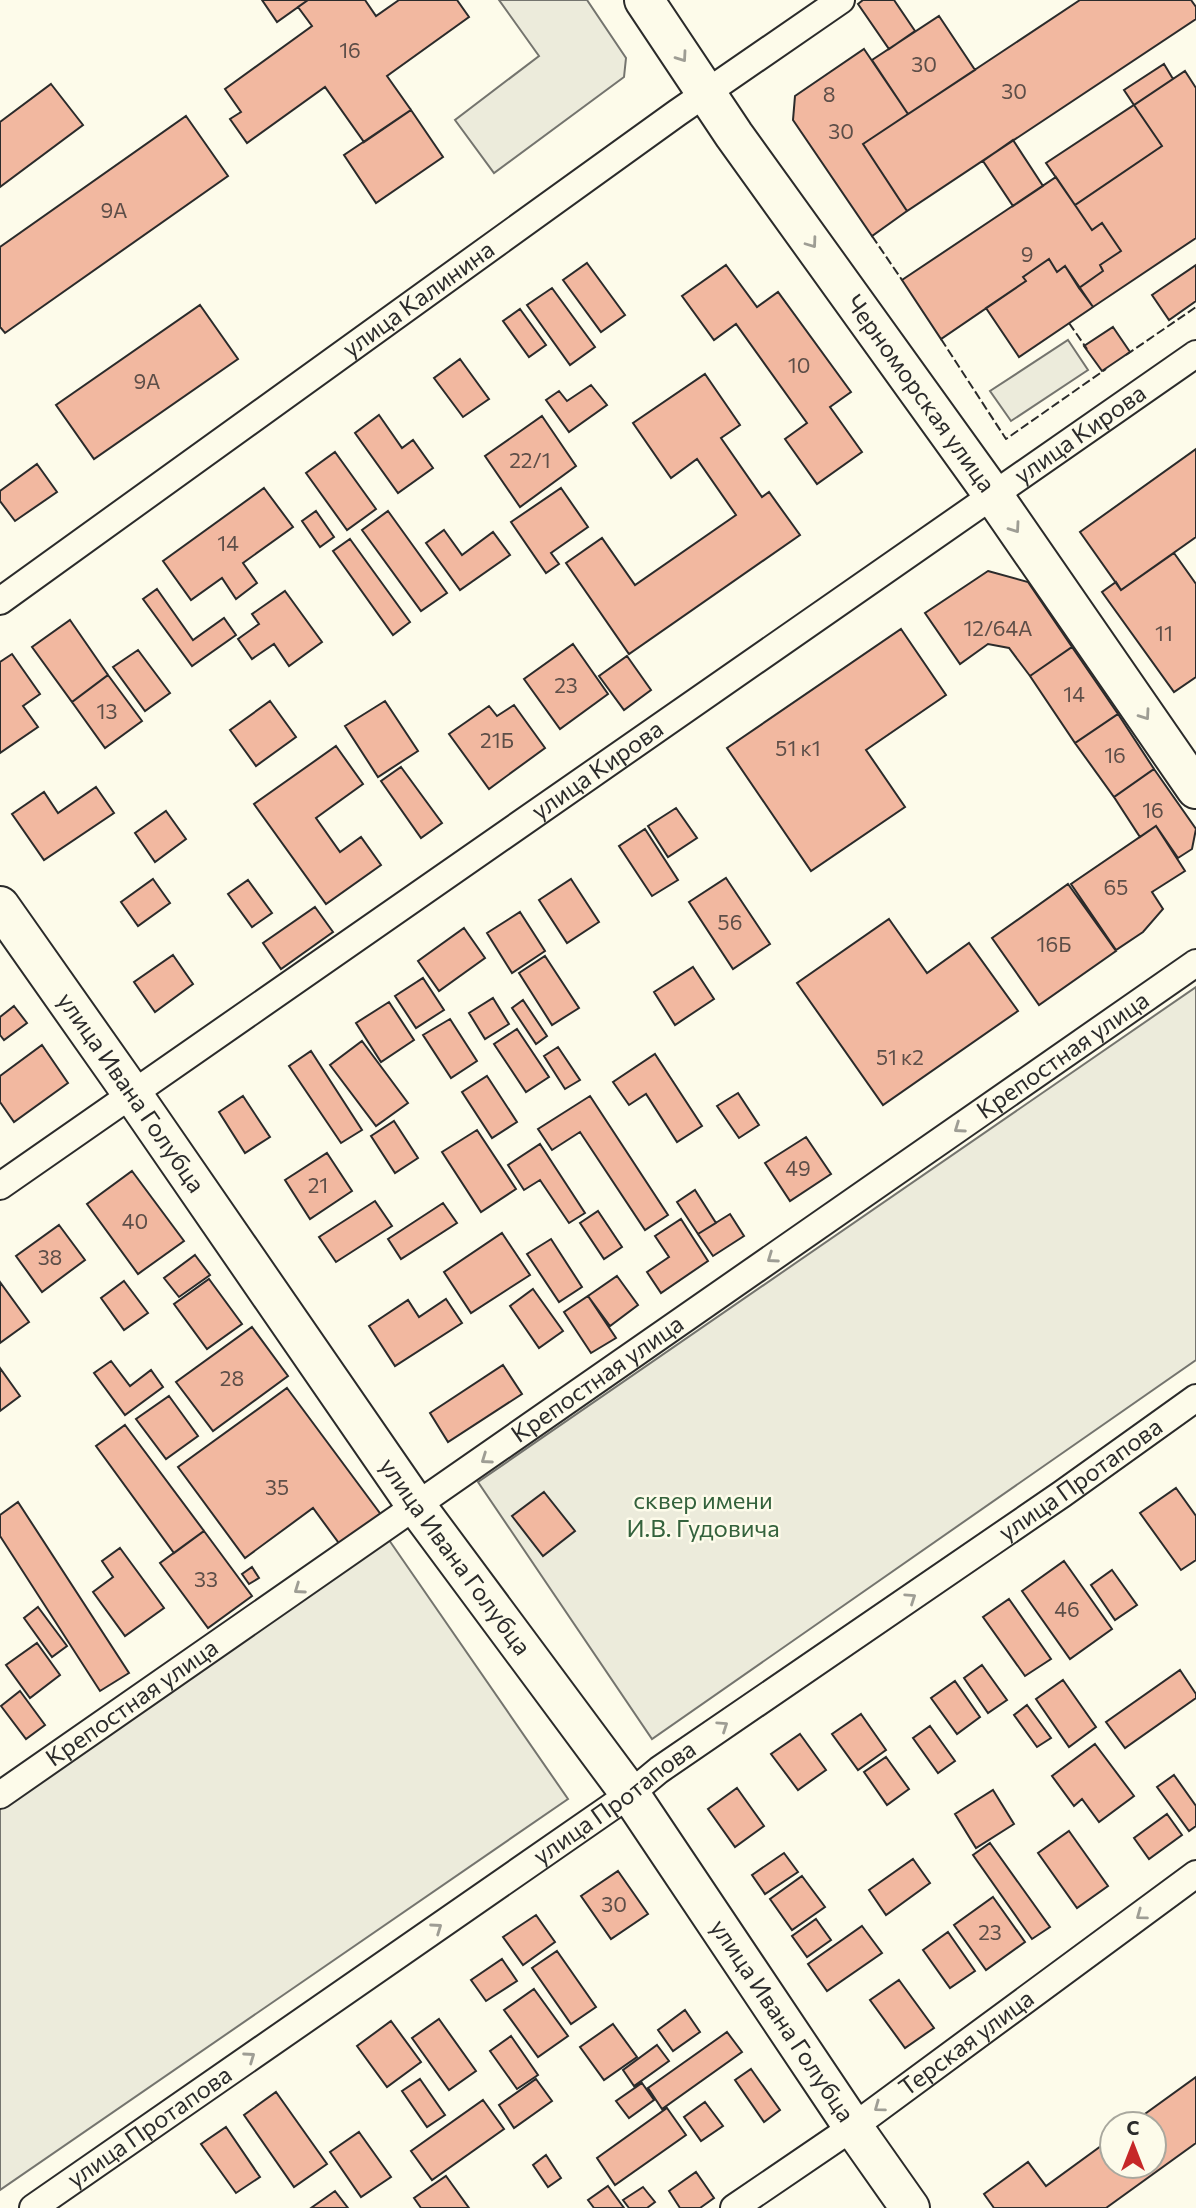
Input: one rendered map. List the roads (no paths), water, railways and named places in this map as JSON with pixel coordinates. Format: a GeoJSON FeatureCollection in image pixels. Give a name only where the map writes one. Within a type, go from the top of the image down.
{"type":"FeatureCollection","features":[{"type":"Feature","properties":{"kind":"street","name":"Черноморская улица"},"geometry":{"type":"LineString","coordinates":[[644,0],[734,135],[993,495],[1196,789]]}},
{"type":"Feature","properties":{"kind":"street","name":"улица Калинина"},"geometry":{"type":"LineString","coordinates":[[0,601],[707,92],[841,0]]}},
{"type":"Feature","properties":{"kind":"street","name":"улица Кирова"},"geometry":{"type":"LineString","coordinates":[[0,1186],[1196,354]]}},
{"type":"Feature","properties":{"kind":"street","name":"улица Ивана Голубца"},"geometry":{"type":"LineString","coordinates":[[0,906],[417,1507],[630,1794],[910,2208]]}},
{"type":"Feature","properties":{"kind":"street","name":"Крепостная улица"},"geometry":{"type":"LineString","coordinates":[[0,1795],[1196,963]]}},
{"type":"Feature","properties":{"kind":"street","name":"улица Протапова"},"geometry":{"type":"LineString","coordinates":[[33,2208],[630,1794],[659,1770],[1062,1494],[1196,1398]]}},
{"type":"Feature","properties":{"kind":"street","name":"Терская улица"},"geometry":{"type":"LineString","coordinates":[[734,2208],[853,2127],[1196,1874]]}},
{"type":"Feature","properties":{"kind":"park label","name":"сквер имени И.В. Гудовича"},"geometry":{"type":"Point","coordinates":[703,1515]}}]}
